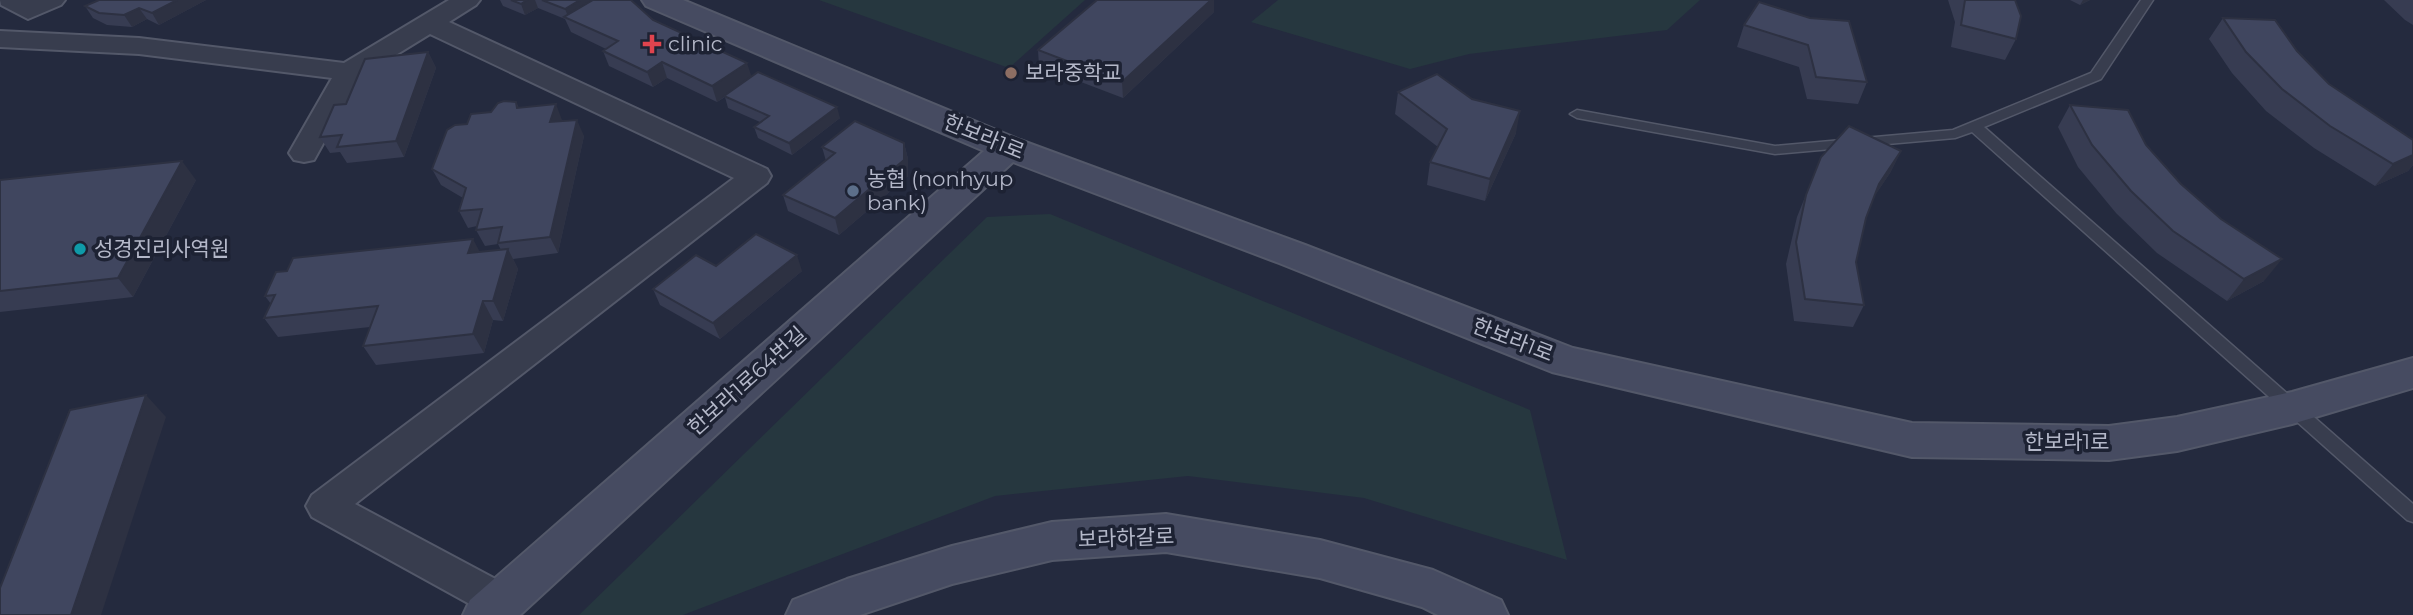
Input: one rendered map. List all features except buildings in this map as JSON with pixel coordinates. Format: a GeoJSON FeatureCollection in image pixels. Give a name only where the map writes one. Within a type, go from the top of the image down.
{"type":"FeatureCollection","features":[{"type":"Feature","properties":{"kind":"street"},"geometry":{"type":"LineString","coordinates":[[10,0],[28,10],[52,0]]}},
{"type":"Feature","properties":{"kind":"street"},"geometry":{"type":"LineString","coordinates":[[304,153],[349,72],[467,0]]}},
{"type":"Feature","properties":{"kind":"street","name":"한보라1로"},"geometry":{"type":"LineString","coordinates":[[663,1],[1008,148],[1292,254],[1566,361],[1912,440],[2109,443],[2177,434],[2292,408],[2413,373]]}},
{"type":"Feature","properties":{"kind":"street"},"geometry":{"type":"LineString","coordinates":[[429,23],[757,176],[324,506],[493,608]]}},
{"type":"Feature","properties":{"kind":"street"},"geometry":{"type":"LineString","coordinates":[[0,39],[139,46],[349,72]]}},
{"type":"Feature","properties":{"kind":"street","name":"한보라1로64번길"},"geometry":{"type":"LineString","coordinates":[[493,608],[1008,148]]}},
{"type":"Feature","properties":{"kind":"street","name":"보라하갈로"},"geometry":{"type":"LineString","coordinates":[[810,615],[847,599],[952,565],[1052,541],[1166,533],[1320,559],[1433,590],[1485,615]]}},
{"type":"Feature","properties":{"kind":"lane"},"geometry":{"type":"LineString","coordinates":[[1577,114],[1775,150],[1955,134],[2096,76],[2147,0]]}},
{"type":"Feature","properties":{"kind":"lane"},"geometry":{"type":"LineString","coordinates":[[1974,126],[2413,515]]}},
{"type":"Feature","properties":{"kind":"shaded area"},"geometry":{"type":"Polygon","coordinates":[[[819,0],[1085,0],[1009,68],[819,0]]]}},
{"type":"Feature","properties":{"kind":"shaded area"},"geometry":{"type":"Polygon","coordinates":[[[1278,0],[1700,0],[1667,30],[1469,54],[1410,69],[1251,22],[1278,0]]]}},
{"type":"Feature","properties":{"kind":"shaded area"},"geometry":{"type":"Polygon","coordinates":[[[1050,214],[1530,410],[1567,560],[1364,498],[1188,476],[995,496],[683,615],[579,615],[987,217],[1050,214]]]}},
{"type":"Feature","properties":{"kind":"place","name":"clinic"},"geometry":{"type":"Point","coordinates":[652,44]}},
{"type":"Feature","properties":{"kind":"place","name":"보라중학교"},"geometry":{"type":"Point","coordinates":[1011,73]}},
{"type":"Feature","properties":{"kind":"place","name":"농협 (nonhyup bank)"},"geometry":{"type":"Point","coordinates":[853,191]}},
{"type":"Feature","properties":{"kind":"place","name":"성경진리사역원"},"geometry":{"type":"Point","coordinates":[80,249]}}]}
